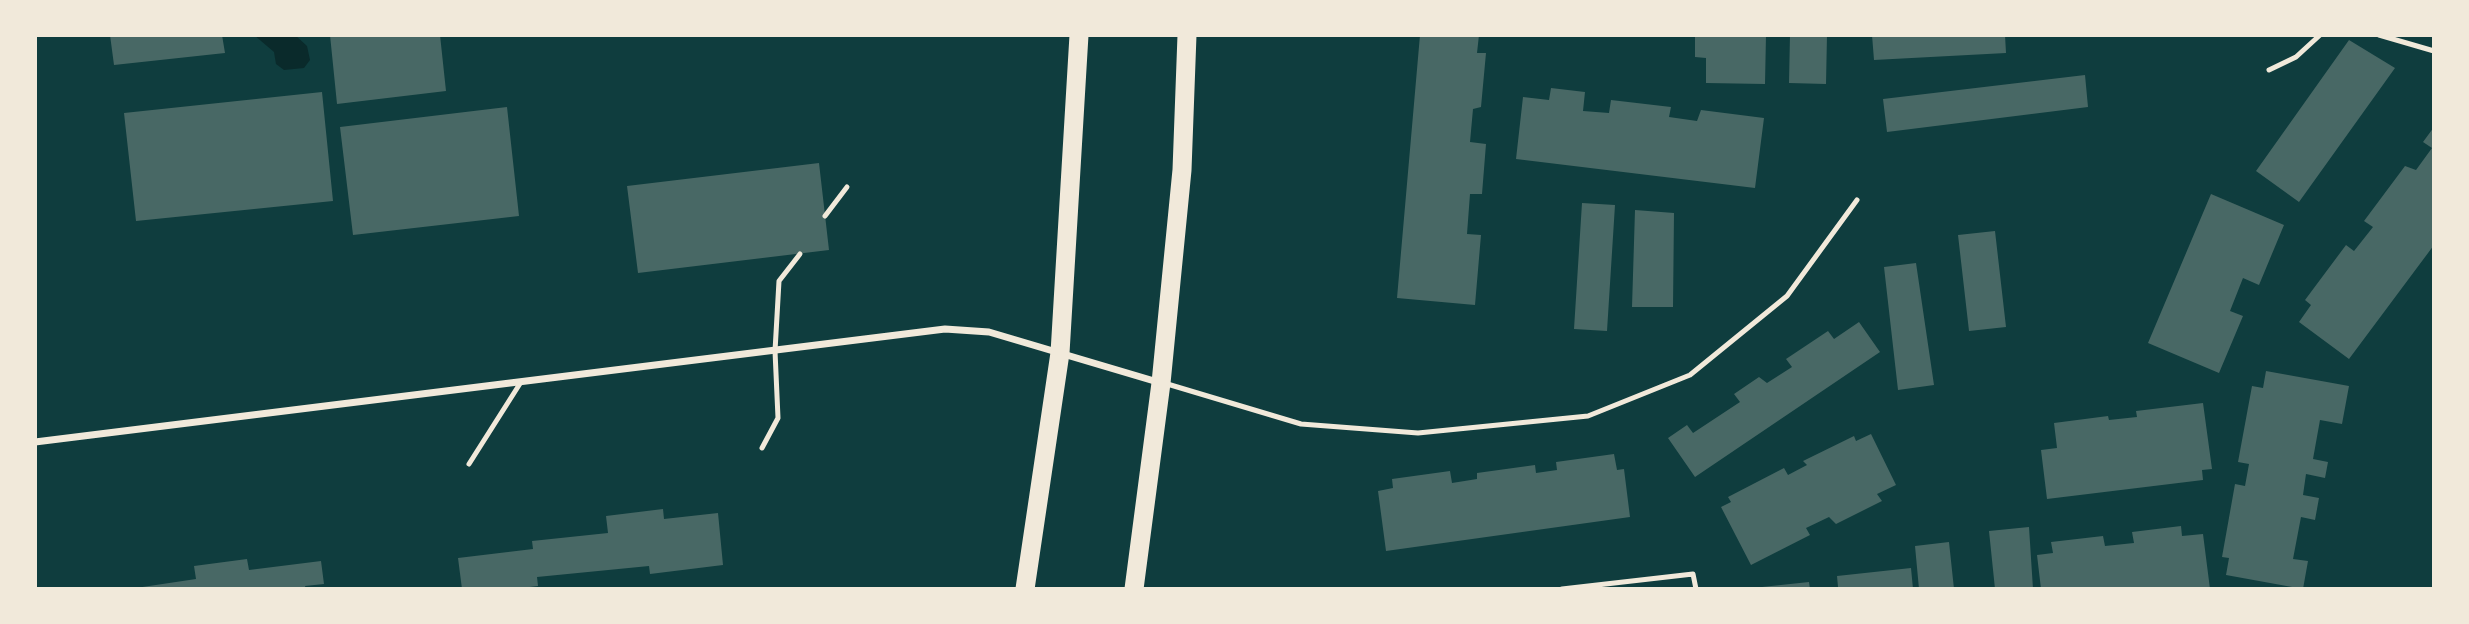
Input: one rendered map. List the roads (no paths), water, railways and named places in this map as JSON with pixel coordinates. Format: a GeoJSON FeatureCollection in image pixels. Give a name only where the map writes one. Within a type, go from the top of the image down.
{"type":"FeatureCollection","features":[{"type":"Feature","properties":{"kind":"highway"},"geometry":{"type":"LineString","coordinates":[[1025,589],[1060,353],[1079,35]]}},
{"type":"Feature","properties":{"kind":"highway"},"geometry":{"type":"LineString","coordinates":[[1133,589],[1161,383],[1182,170],[1187,35]]}},
{"type":"Feature","properties":{"kind":"street"},"geometry":{"type":"LineString","coordinates":[[35,442],[945,329],[989,332],[1161,383]]}},
{"type":"Feature","properties":{"kind":"lane"},"geometry":{"type":"LineString","coordinates":[[2270,70],[2296,57],[2320,35]]}},
{"type":"Feature","properties":{"kind":"lane"},"geometry":{"type":"LineString","coordinates":[[2379,35],[2434,51]]}},
{"type":"Feature","properties":{"kind":"lane"},"geometry":{"type":"LineString","coordinates":[[825,216],[847,187]]}},
{"type":"Feature","properties":{"kind":"lane"},"geometry":{"type":"LineString","coordinates":[[1161,383],[1301,424],[1418,433],[1588,416],[1690,375],[1787,296],[1857,200]]}},
{"type":"Feature","properties":{"kind":"lane"},"geometry":{"type":"LineString","coordinates":[[762,448],[778,418],[775,351],[779,281],[800,254]]}},
{"type":"Feature","properties":{"kind":"lane"},"geometry":{"type":"LineString","coordinates":[[469,464],[521,383]]}},
{"type":"Feature","properties":{"kind":"lane"},"geometry":{"type":"LineString","coordinates":[[1562,589],[1693,574],[1696,589]]}},
{"type":"Feature","properties":{"kind":"water"},"geometry":{"type":"Polygon","coordinates":[[[254,35],[295,35],[307,46],[310,60],[304,68],[284,70],[276,64],[274,52],[254,35]]]}}]}
